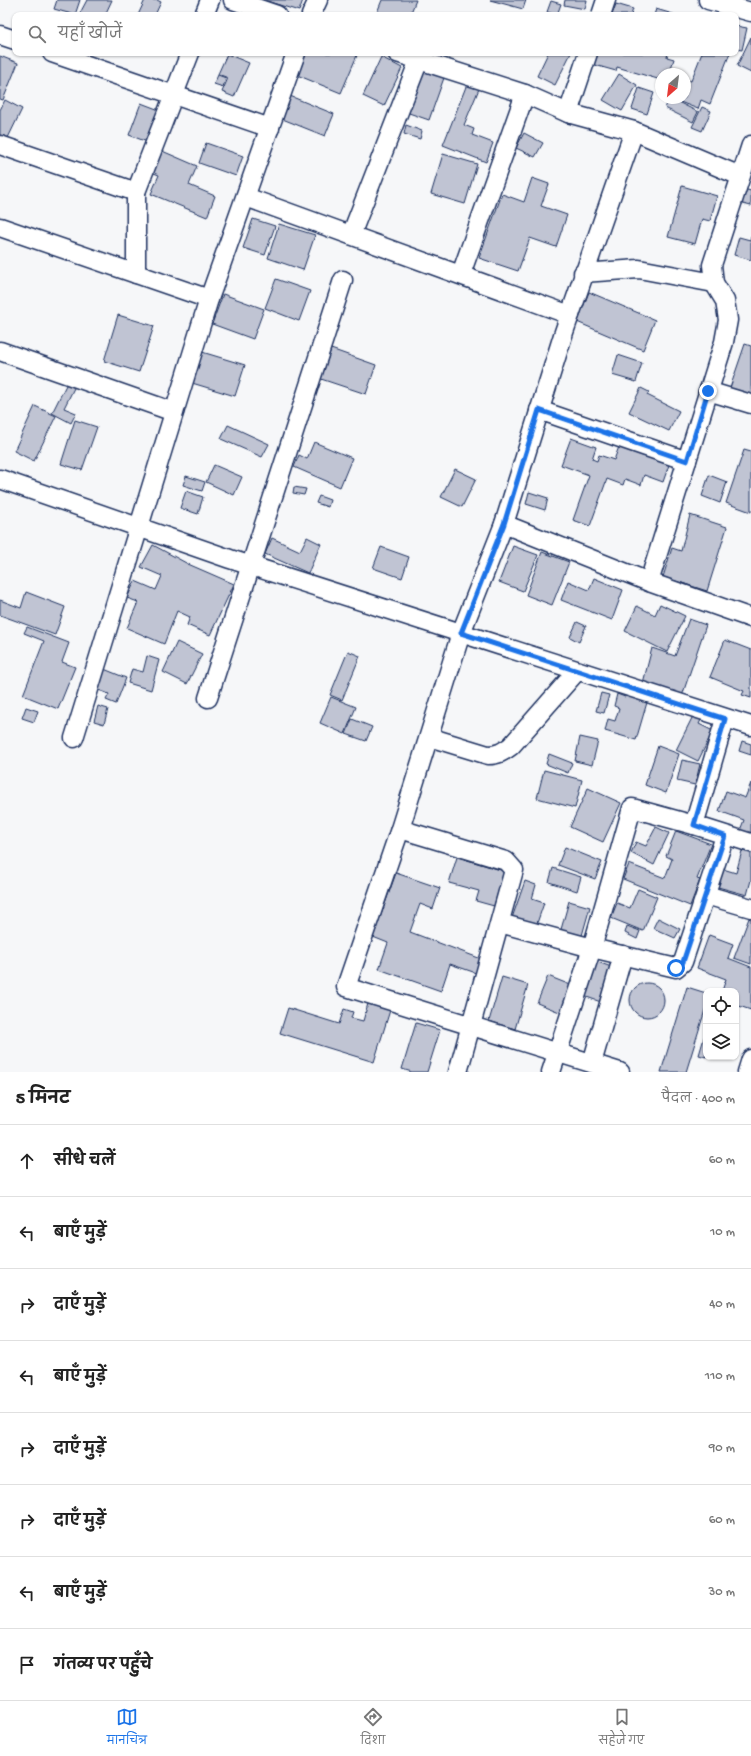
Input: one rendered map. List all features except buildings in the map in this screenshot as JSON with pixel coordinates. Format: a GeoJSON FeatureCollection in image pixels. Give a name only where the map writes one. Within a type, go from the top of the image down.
{"type":"FeatureCollection","features":[{"type":"Feature","properties":{"kind":"street"},"geometry":{"type":"LineString","coordinates":[[205,12],[210,0]]}},
{"type":"Feature","properties":{"kind":"street"},"geometry":{"type":"LineString","coordinates":[[233,0],[268,12]]}},
{"type":"Feature","properties":{"kind":"street"},"geometry":{"type":"LineString","coordinates":[[312,12],[318,0]]}},
{"type":"Feature","properties":{"kind":"street"},"geometry":{"type":"LineString","coordinates":[[602,12],[606,0]]}},
{"type":"Feature","properties":{"kind":"street"},"geometry":{"type":"LineString","coordinates":[[708,0],[751,12]]}},
{"type":"Feature","properties":{"kind":"street"},"geometry":{"type":"LineString","coordinates":[[0,35],[12,39]]}},
{"type":"Feature","properties":{"kind":"street"},"geometry":{"type":"LineString","coordinates":[[61,56],[270,128]]}},
{"type":"Feature","properties":{"kind":"street"},"geometry":{"type":"LineString","coordinates":[[136,274],[136,192],[189,56]]}},
{"type":"Feature","properties":{"kind":"street"},"geometry":{"type":"LineString","coordinates":[[74,738],[209,299],[295,56]]}},
{"type":"Feature","properties":{"kind":"street"},"geometry":{"type":"LineString","coordinates":[[406,56],[525,94],[568,113],[634,131],[740,176]]}},
{"type":"Feature","properties":{"kind":"street"},"geometry":{"type":"LineString","coordinates":[[568,113],[587,56]]}},
{"type":"Feature","properties":{"kind":"street"},"geometry":{"type":"LineString","coordinates":[[351,235],[419,60]]}},
{"type":"Feature","properties":{"kind":"street"},"geometry":{"type":"LineString","coordinates":[[461,274],[525,94]]}},
{"type":"Feature","properties":{"kind":"street"},"geometry":{"type":"LineString","coordinates":[[620,1072],[346,987],[400,829],[461,633],[504,524],[570,315],[634,131]]}},
{"type":"Feature","properties":{"kind":"street"},"geometry":{"type":"LineString","coordinates":[[649,582],[724,342],[728,320],[725,301],[714,283],[712,265],[751,144]]}},
{"type":"Feature","properties":{"kind":"street"},"geometry":{"type":"LineString","coordinates":[[0,145],[136,192]]}},
{"type":"Feature","properties":{"kind":"street"},"geometry":{"type":"LineString","coordinates":[[246,197],[461,274],[570,315]]}},
{"type":"Feature","properties":{"kind":"street"},"geometry":{"type":"LineString","coordinates":[[0,227],[209,299]]}},
{"type":"Feature","properties":{"kind":"street"},"geometry":{"type":"LineString","coordinates":[[584,273],[639,269],[714,283]]}},
{"type":"Feature","properties":{"kind":"street"},"geometry":{"type":"LineString","coordinates":[[208,698],[343,280]]}},
{"type":"Feature","properties":{"kind":"street"},"geometry":{"type":"LineString","coordinates":[[0,351],[174,412]]}},
{"type":"Feature","properties":{"kind":"street"},"geometry":{"type":"LineString","coordinates":[[708,391],[751,404]]}},
{"type":"Feature","properties":{"kind":"street"},"geometry":{"type":"LineString","coordinates":[[539,410],[687,461]]}},
{"type":"Feature","properties":{"kind":"street"},"geometry":{"type":"LineString","coordinates":[[0,479],[139,528],[725,719],[751,726]]}},
{"type":"Feature","properties":{"kind":"street"},"geometry":{"type":"LineString","coordinates":[[504,524],[649,582],[751,618]]}},
{"type":"Feature","properties":{"kind":"street"},"geometry":{"type":"LineString","coordinates":[[429,737],[488,755],[503,753],[578,671]]}},
{"type":"Feature","properties":{"kind":"street"},"geometry":{"type":"LineString","coordinates":[[694,825],[725,719]]}},
{"type":"Feature","properties":{"kind":"street"},"geometry":{"type":"LineString","coordinates":[[551,1072],[556,1051],[592,948],[632,808],[694,825],[751,844]]}},
{"type":"Feature","properties":{"kind":"street"},"geometry":{"type":"LineString","coordinates":[[400,829],[506,860],[514,870],[458,1072]]}},
{"type":"Feature","properties":{"kind":"street"},"geometry":{"type":"LineString","coordinates":[[500,923],[592,948],[676,968],[683,962],[725,836]]}},
{"type":"Feature","properties":{"kind":"street"},"geometry":{"type":"LineString","coordinates":[[706,895],[751,908]]}},
{"type":"Feature","properties":{"kind":"street"},"geometry":{"type":"LineString","coordinates":[[592,1063],[623,955]]}},
{"type":"Feature","properties":{"kind":"street"},"geometry":{"type":"LineString","coordinates":[[747,1072],[751,1059]]}},
{"type":"Feature","properties":{"kind":"route"},"geometry":{"type":"LineString","coordinates":[[676,968],[683,962],[725,836],[694,825],[725,719],[461,633],[504,524],[539,410],[687,461],[708,391]]}}]}
